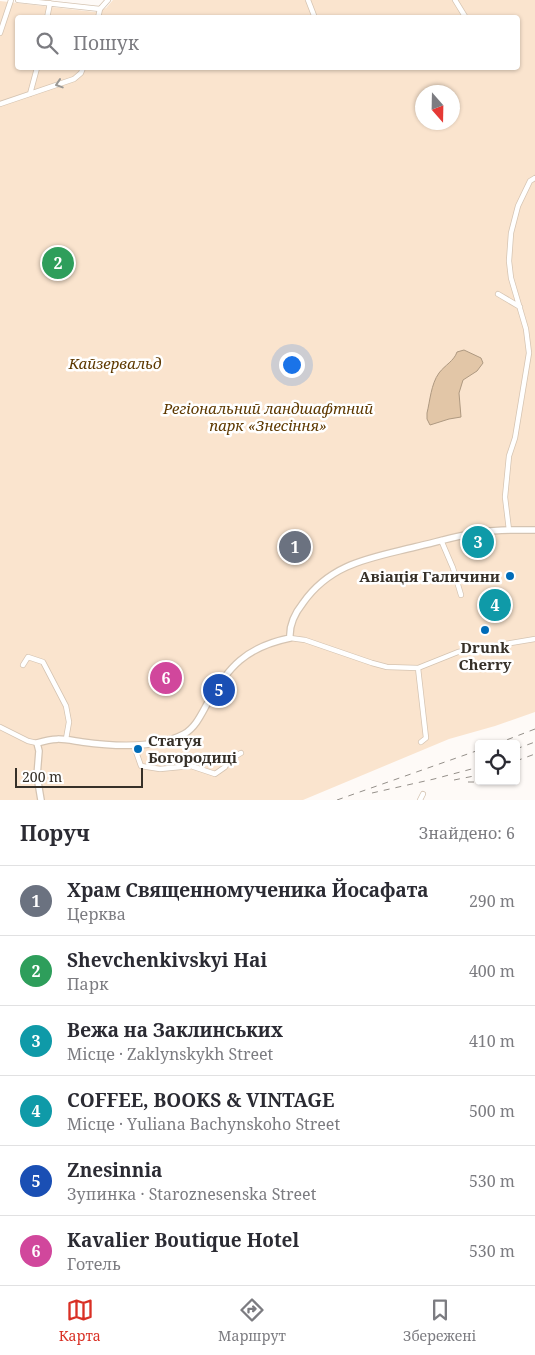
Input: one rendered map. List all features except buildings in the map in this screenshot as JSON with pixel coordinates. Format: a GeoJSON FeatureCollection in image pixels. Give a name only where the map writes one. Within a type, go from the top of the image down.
{"type":"FeatureCollection","features":[{"type":"Feature","properties":{"kind":"street"},"geometry":{"type":"LineString","coordinates":[[0,33],[11,0]]}},
{"type":"Feature","properties":{"kind":"street"},"geometry":{"type":"LineString","coordinates":[[18,0],[100,9]]}},
{"type":"Feature","properties":{"kind":"street"},"geometry":{"type":"LineString","coordinates":[[99,15],[100,9],[108,0]]}},
{"type":"Feature","properties":{"kind":"street"},"geometry":{"type":"LineString","coordinates":[[308,0],[314,15]]}},
{"type":"Feature","properties":{"kind":"street"},"geometry":{"type":"LineString","coordinates":[[455,0],[464,15]]}},
{"type":"Feature","properties":{"kind":"street"},"geometry":{"type":"LineString","coordinates":[[48,15],[50,4]]}},
{"type":"Feature","properties":{"kind":"street"},"geometry":{"type":"LineString","coordinates":[[30,94],[36,70]]}},
{"type":"Feature","properties":{"kind":"street"},"geometry":{"type":"LineString","coordinates":[[0,104],[74,79],[82,70]]}},
{"type":"Feature","properties":{"kind":"street"},"geometry":{"type":"LineString","coordinates":[[509,530],[505,497],[508,456],[515,438],[529,353],[526,329],[511,278],[509,261],[511,233],[518,206],[530,181],[535,178]]}},
{"type":"Feature","properties":{"kind":"street"},"geometry":{"type":"LineString","coordinates":[[498,294],[520,307]]}},
{"type":"Feature","properties":{"kind":"street"},"geometry":{"type":"LineString","coordinates":[[290,638],[291,624],[310,593],[322,581],[348,566],[369,557],[441,540],[483,532],[535,530]]}},
{"type":"Feature","properties":{"kind":"street"},"geometry":{"type":"LineString","coordinates":[[441,540],[453,568],[461,595]]}},
{"type":"Feature","properties":{"kind":"street"},"geometry":{"type":"LineString","coordinates":[[0,727],[28,741],[37,743],[59,738],[82,742],[134,746],[185,734],[198,720],[219,684],[238,660],[259,648],[290,638],[316,643],[387,667],[418,668],[458,652],[535,639]]}},
{"type":"Feature","properties":{"kind":"street"},"geometry":{"type":"LineString","coordinates":[[23,665],[28,657],[43,662],[66,706],[69,722],[66,739]]}},
{"type":"Feature","properties":{"kind":"street"},"geometry":{"type":"LineString","coordinates":[[418,668],[426,738],[421,742]]}},
{"type":"Feature","properties":{"kind":"street"},"geometry":{"type":"LineString","coordinates":[[39,751],[47,740]]}},
{"type":"Feature","properties":{"kind":"street"},"geometry":{"type":"LineString","coordinates":[[37,743],[39,751],[37,776],[41,800]]}},
{"type":"Feature","properties":{"kind":"street"},"geometry":{"type":"LineString","coordinates":[[134,746],[141,766],[160,769],[191,766],[216,774],[225,768],[228,760],[241,753]]}},
{"type":"Feature","properties":{"kind":"street"},"geometry":{"type":"LineString","coordinates":[[420,800],[423,794]]}},
{"type":"Feature","properties":{"kind":"green space","name":"Регіональний ландшафтний парк «Знесіння»"},"geometry":{"type":"Polygon","coordinates":[[[113,0],[535,0],[535,712],[449,739],[303,800],[0,800],[0,1],[95,12],[106,8],[113,0]]]}},
{"type":"Feature","properties":{"kind":"shaded area"},"geometry":{"type":"Polygon","coordinates":[[[464,350],[481,358],[483,363],[477,371],[463,380],[459,393],[461,417],[430,425],[427,413],[436,377],[454,358],[457,352],[464,350]]]}},
{"type":"Feature","properties":{"kind":"railway"},"geometry":{"type":"LineString","coordinates":[[506,740],[535,729]]}},
{"type":"Feature","properties":{"kind":"railway"},"geometry":{"type":"LineString","coordinates":[[520,748],[535,742]]}},
{"type":"Feature","properties":{"kind":"railway"},"geometry":{"type":"LineString","coordinates":[[337,800],[475,751]]}},
{"type":"Feature","properties":{"kind":"railway"},"geometry":{"type":"LineString","coordinates":[[520,760],[535,754]]}},
{"type":"Feature","properties":{"kind":"railway"},"geometry":{"type":"LineString","coordinates":[[372,793],[475,768]]}},
{"type":"Feature","properties":{"kind":"railway"},"geometry":{"type":"LineString","coordinates":[[454,780],[475,776]]}},
{"type":"Feature","properties":{"kind":"railway"},"geometry":{"type":"LineString","coordinates":[[468,782],[475,782]]}},
{"type":"Feature","properties":{"kind":"place","name":"Shevchenkivskyi Hai"},"geometry":{"type":"Point","coordinates":[58,263]}},
{"type":"Feature","properties":{"kind":"place","name":"Вежа на Заклинських"},"geometry":{"type":"Point","coordinates":[478,542]}},
{"type":"Feature","properties":{"kind":"place","name":"Храм Священномученика Йосафата"},"geometry":{"type":"Point","coordinates":[295,547]}},
{"type":"Feature","properties":{"kind":"place","name":"Авіація Галичини"},"geometry":{"type":"Point","coordinates":[510,576]}},
{"type":"Feature","properties":{"kind":"place","name":"COFFEE, BOOKS & VINTAGE"},"geometry":{"type":"Point","coordinates":[495,605]}},
{"type":"Feature","properties":{"kind":"place","name":"Drunk Cherry"},"geometry":{"type":"Point","coordinates":[485,630]}},
{"type":"Feature","properties":{"kind":"place","name":"Kavalier Boutique Hotel"},"geometry":{"type":"Point","coordinates":[166,678]}},
{"type":"Feature","properties":{"kind":"place","name":"Znesinnia"},"geometry":{"type":"Point","coordinates":[219,690]}},
{"type":"Feature","properties":{"kind":"place","name":"Статуя Богородиці"},"geometry":{"type":"Point","coordinates":[138,749]}},
{"type":"Feature","properties":{"kind":"park label","name":"Кайзервальд"},"geometry":{"type":"Point","coordinates":[115,363]}}]}
